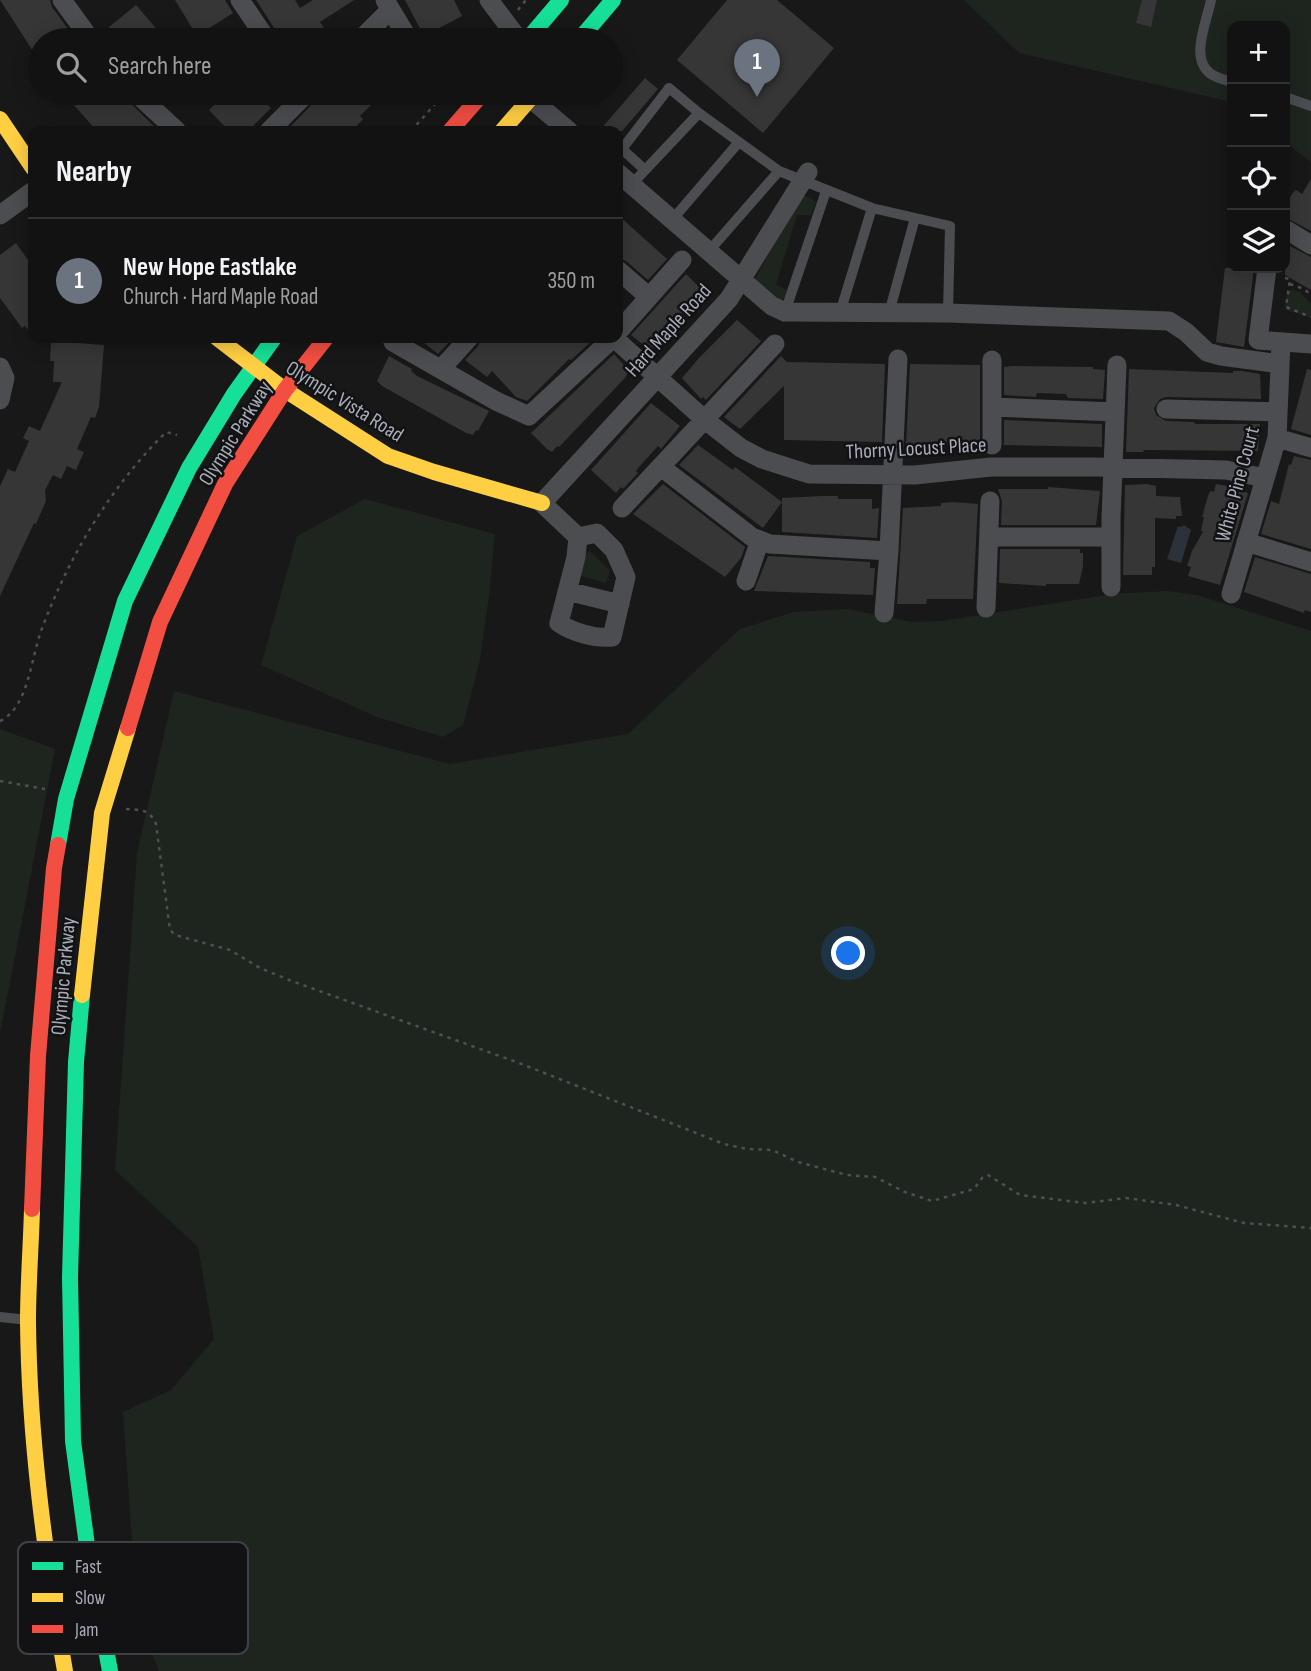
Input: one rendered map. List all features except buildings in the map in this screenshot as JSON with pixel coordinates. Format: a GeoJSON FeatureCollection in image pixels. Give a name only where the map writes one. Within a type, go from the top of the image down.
{"type":"FeatureCollection","features":[{"type":"Feature","properties":{"kind":"main road"},"geometry":{"type":"LineString","coordinates":[[537,28],[561,0]]}},
{"type":"Feature","properties":{"kind":"main road"},"geometry":{"type":"LineString","coordinates":[[589,28],[613,0]]}},
{"type":"Feature","properties":{"kind":"main road"},"geometry":{"type":"LineString","coordinates":[[454,126],[473,105]]}},
{"type":"Feature","properties":{"kind":"main road"},"geometry":{"type":"LineString","coordinates":[[506,126],[524,105]]}},
{"type":"Feature","properties":{"kind":"main road"},"geometry":{"type":"LineString","coordinates":[[0,120],[28,161]]}},
{"type":"Feature","properties":{"kind":"main road","name":"Olympic Vista Road"},"geometry":{"type":"LineString","coordinates":[[223,343],[285,390],[388,456],[542,503]]}},
{"type":"Feature","properties":{"kind":"main road","name":"Olympic Parkway"},"geometry":{"type":"LineString","coordinates":[[45,1542],[35,1453],[28,1321],[38,1056],[54,868],[66,799],[125,601],[190,468],[234,394],[270,343]]}},
{"type":"Feature","properties":{"kind":"main road","name":"Olympic Parkway"},"geometry":{"type":"LineString","coordinates":[[87,1542],[73,1427],[70,1277],[76,1062],[102,814],[160,622],[225,484],[285,390],[322,343]]}},
{"type":"Feature","properties":{"kind":"street"},"geometry":{"type":"LineString","coordinates":[[62,0],[82,28]]}},
{"type":"Feature","properties":{"kind":"street"},"geometry":{"type":"LineString","coordinates":[[240,0],[259,28]]}},
{"type":"Feature","properties":{"kind":"street"},"geometry":{"type":"LineString","coordinates":[[489,0],[510,28]]}},
{"type":"Feature","properties":{"kind":"street"},"geometry":{"type":"LineString","coordinates":[[369,28],[387,5],[401,28]]}},
{"type":"Feature","properties":{"kind":"street"},"geometry":{"type":"LineString","coordinates":[[149,105],[172,126]]}},
{"type":"Feature","properties":{"kind":"street"},"geometry":{"type":"LineString","coordinates":[[274,126],[294,105]]}},
{"type":"Feature","properties":{"kind":"street"},"geometry":{"type":"LineString","coordinates":[[542,105],[564,126]]}},
{"type":"Feature","properties":{"kind":"street","name":"Hard Maple Road"},"geometry":{"type":"LineString","coordinates":[[542,503],[729,299],[805,177]]}},
{"type":"Feature","properties":{"kind":"street"},"geometry":{"type":"LineString","coordinates":[[624,179],[772,306],[785,312],[948,313],[1168,321],[1186,332],[1207,352],[1280,364]]}},
{"type":"Feature","properties":{"kind":"street"},"geometry":{"type":"LineString","coordinates":[[0,215],[28,195]]}},
{"type":"Feature","properties":{"kind":"street"},"geometry":{"type":"LineString","coordinates":[[1290,232],[1311,245]]}},
{"type":"Feature","properties":{"kind":"street"},"geometry":{"type":"LineString","coordinates":[[623,326],[682,260]]}},
{"type":"Feature","properties":{"kind":"street"},"geometry":{"type":"LineString","coordinates":[[1275,273],[1258,340],[1311,344]]}},
{"type":"Feature","properties":{"kind":"street"},"geometry":{"type":"LineString","coordinates":[[623,275],[649,297]]}},
{"type":"Feature","properties":{"kind":"street","name":"White Pine Court"},"geometry":{"type":"LineString","coordinates":[[1231,594],[1277,438],[1281,342]]}},
{"type":"Feature","properties":{"kind":"street"},"geometry":{"type":"LineString","coordinates":[[395,343],[496,401],[530,416],[608,343]]}},
{"type":"Feature","properties":{"kind":"street"},"geometry":{"type":"LineString","coordinates":[[441,369],[464,343]]}},
{"type":"Feature","properties":{"kind":"street","name":"Thorny Locust Place"},"geometry":{"type":"LineString","coordinates":[[619,343],[741,449],[808,474],[915,475],[992,467],[1113,475],[1226,470],[1265,478]]}},
{"type":"Feature","properties":{"kind":"street"},"geometry":{"type":"LineString","coordinates":[[622,508],[775,344]]}},
{"type":"Feature","properties":{"kind":"street"},"geometry":{"type":"LineString","coordinates":[[884,612],[898,359]]}},
{"type":"Feature","properties":{"kind":"street"},"geometry":{"type":"LineString","coordinates":[[992,360],[992,445]]}},
{"type":"Feature","properties":{"kind":"street"},"geometry":{"type":"LineString","coordinates":[[1111,587],[1117,365]]}},
{"type":"Feature","properties":{"kind":"street"},"geometry":{"type":"LineString","coordinates":[[0,368],[5,378],[0,400]]}},
{"type":"Feature","properties":{"kind":"street"},"geometry":{"type":"LineString","coordinates":[[992,407],[1115,412]]}},
{"type":"Feature","properties":{"kind":"street"},"geometry":{"type":"LineString","coordinates":[[1166,410],[1277,412]]}},
{"type":"Feature","properties":{"kind":"street"},"geometry":{"type":"LineString","coordinates":[[1277,438],[1311,448]]}},
{"type":"Feature","properties":{"kind":"street"},"geometry":{"type":"LineString","coordinates":[[661,467],[752,537],[770,544],[889,551]]}},
{"type":"Feature","properties":{"kind":"street"},"geometry":{"type":"LineString","coordinates":[[986,608],[990,501]]}},
{"type":"Feature","properties":{"kind":"street"},"geometry":{"type":"LineString","coordinates":[[542,503],[578,537]]}},
{"type":"Feature","properties":{"kind":"street"},"geometry":{"type":"LineString","coordinates":[[597,533],[614,550],[626,576],[612,637],[604,638],[568,629],[559,623],[578,537],[597,533]]}},
{"type":"Feature","properties":{"kind":"street"},"geometry":{"type":"LineString","coordinates":[[989,537],[1111,537]]}},
{"type":"Feature","properties":{"kind":"street"},"geometry":{"type":"LineString","coordinates":[[746,581],[760,540]]}},
{"type":"Feature","properties":{"kind":"street"},"geometry":{"type":"LineString","coordinates":[[1246,542],[1311,562]]}},
{"type":"Feature","properties":{"kind":"street"},"geometry":{"type":"LineString","coordinates":[[566,591],[620,604]]}},
{"type":"Feature","properties":{"kind":"lane"},"geometry":{"type":"LineString","coordinates":[[1212,0],[1200,52],[1202,62],[1213,76],[1227,80]]}},
{"type":"Feature","properties":{"kind":"lane"},"geometry":{"type":"LineString","coordinates":[[623,148],[669,88],[779,171],[805,177],[826,191],[872,208],[950,226],[948,313]]}},
{"type":"Feature","properties":{"kind":"lane"},"geometry":{"type":"LineString","coordinates":[[1290,99],[1311,106]]}},
{"type":"Feature","properties":{"kind":"lane"},"geometry":{"type":"LineString","coordinates":[[624,179],[645,170],[699,113]]}},
{"type":"Feature","properties":{"kind":"lane"},"geometry":{"type":"LineString","coordinates":[[672,220],[738,142]]}},
{"type":"Feature","properties":{"kind":"lane"},"geometry":{"type":"LineString","coordinates":[[623,150],[645,170]]}},
{"type":"Feature","properties":{"kind":"lane"},"geometry":{"type":"LineString","coordinates":[[709,251],[779,171]]}},
{"type":"Feature","properties":{"kind":"lane"},"geometry":{"type":"LineString","coordinates":[[785,312],[826,191]]}},
{"type":"Feature","properties":{"kind":"lane"},"geometry":{"type":"LineString","coordinates":[[840,313],[872,208]]}},
{"type":"Feature","properties":{"kind":"lane"},"geometry":{"type":"LineString","coordinates":[[888,314],[915,218]]}},
{"type":"Feature","properties":{"kind":"lane"},"geometry":{"type":"LineString","coordinates":[[0,1317],[28,1321]]}},
{"type":"Feature","properties":{"kind":"path"},"geometry":{"type":"LineString","coordinates":[[415,126],[434,105]]}},
{"type":"Feature","properties":{"kind":"path"},"geometry":{"type":"LineString","coordinates":[[1277,273],[1290,279],[1286,307],[1311,317]]}},
{"type":"Feature","properties":{"kind":"path"},"geometry":{"type":"LineString","coordinates":[[1290,284],[1311,295]]}},
{"type":"Feature","properties":{"kind":"path"},"geometry":{"type":"LineString","coordinates":[[0,721],[11,716],[19,704],[41,632],[76,550],[108,500],[137,462],[166,432],[177,435]]}},
{"type":"Feature","properties":{"kind":"path"},"geometry":{"type":"LineString","coordinates":[[0,781],[48,790]]}},
{"type":"Feature","properties":{"kind":"path"},"geometry":{"type":"LineString","coordinates":[[126,809],[147,811],[156,824],[170,930],[175,934],[230,950],[260,968],[289,980],[519,1063],[724,1144],[747,1149],[772,1150],[798,1162],[846,1175],[876,1177],[905,1192],[932,1201],[974,1189],[982,1178],[988,1175],[1020,1195],[1085,1203],[1126,1198],[1176,1205],[1244,1223],[1311,1228]]}},
{"type":"Feature","properties":{"kind":"shaded area"},"geometry":{"type":"Polygon","coordinates":[[[964,0],[1311,0],[1311,162],[1290,146],[1290,21],[1227,21],[1227,101],[1019,53],[964,0]]]}},
{"type":"Feature","properties":{"kind":"shaded area"},"geometry":{"type":"Polygon","coordinates":[[[801,194],[816,201],[811,215],[797,215],[776,285],[787,290],[785,298],[781,300],[755,279],[801,194]]]}},
{"type":"Feature","properties":{"kind":"shaded area"},"geometry":{"type":"Polygon","coordinates":[[[1287,292],[1300,292],[1311,304],[1311,314],[1308,317],[1285,308],[1287,292]]]}},
{"type":"Feature","properties":{"kind":"shaded area"},"geometry":{"type":"Polygon","coordinates":[[[365,499],[495,534],[480,660],[463,725],[443,737],[377,717],[261,665],[297,536],[365,499]]]}},
{"type":"Feature","properties":{"kind":"shaded area"},"geometry":{"type":"Polygon","coordinates":[[[1184,525],[1191,530],[1181,563],[1167,559],[1178,526],[1184,525]]]}},
{"type":"Feature","properties":{"kind":"shaded area"},"geometry":{"type":"Polygon","coordinates":[[[590,551],[610,571],[606,583],[578,575],[581,556],[590,551]]]}},
{"type":"Feature","properties":{"kind":"shaded area"},"geometry":{"type":"Polygon","coordinates":[[[1168,591],[1197,595],[1311,631],[1311,1671],[159,1671],[153,1654],[248,1654],[248,1542],[132,1542],[123,1412],[171,1390],[214,1339],[198,1247],[115,1170],[137,853],[174,691],[450,764],[628,734],[740,629],[794,612],[847,609],[912,622],[942,621],[1113,594],[1168,591]]]}},
{"type":"Feature","properties":{"kind":"shaded area"},"geometry":{"type":"Polygon","coordinates":[[[0,729],[55,749],[0,1034],[0,729]]]}},
{"type":"Feature","properties":{"kind":"traffic: fast"},"geometry":{"type":"LineString","coordinates":[[537,28],[561,0]]}},
{"type":"Feature","properties":{"kind":"traffic: fast"},"geometry":{"type":"LineString","coordinates":[[589,28],[613,0]]}},
{"type":"Feature","properties":{"kind":"traffic: fast"},"geometry":{"type":"LineString","coordinates":[[58,845],[66,799],[125,601],[189,468],[234,394],[270,343]]}},
{"type":"Feature","properties":{"kind":"traffic: fast"},"geometry":{"type":"LineString","coordinates":[[82,995],[76,1062],[70,1277],[73,1441],[87,1542]]}},
{"type":"Feature","properties":{"kind":"traffic: fast"},"geometry":{"type":"LineString","coordinates":[[107,1654],[110,1671]]}},
{"type":"Feature","properties":{"kind":"traffic: slow"},"geometry":{"type":"LineString","coordinates":[[506,126],[525,105]]}},
{"type":"Feature","properties":{"kind":"traffic: slow"},"geometry":{"type":"LineString","coordinates":[[0,119],[28,161]]}},
{"type":"Feature","properties":{"kind":"traffic: slow"},"geometry":{"type":"LineString","coordinates":[[224,343],[285,390],[388,456],[542,503]]}},
{"type":"Feature","properties":{"kind":"traffic: slow"},"geometry":{"type":"LineString","coordinates":[[82,995],[102,813],[128,728]]}},
{"type":"Feature","properties":{"kind":"traffic: slow"},"geometry":{"type":"LineString","coordinates":[[32,1209],[29,1365],[45,1542]]}},
{"type":"Feature","properties":{"kind":"traffic: slow"},"geometry":{"type":"LineString","coordinates":[[62,1654],[65,1671]]}},
{"type":"Feature","properties":{"kind":"traffic: jam"},"geometry":{"type":"LineString","coordinates":[[454,126],[473,105]]}},
{"type":"Feature","properties":{"kind":"traffic: jam"},"geometry":{"type":"LineString","coordinates":[[128,728],[160,622],[225,484],[285,390],[322,343]]}},
{"type":"Feature","properties":{"kind":"traffic: jam"},"geometry":{"type":"LineString","coordinates":[[32,1209],[38,1056],[58,845]]}},
{"type":"Feature","properties":{"kind":"place","name":"New Hope Eastlake"},"geometry":{"type":"Point","coordinates":[757,97]}}]}
